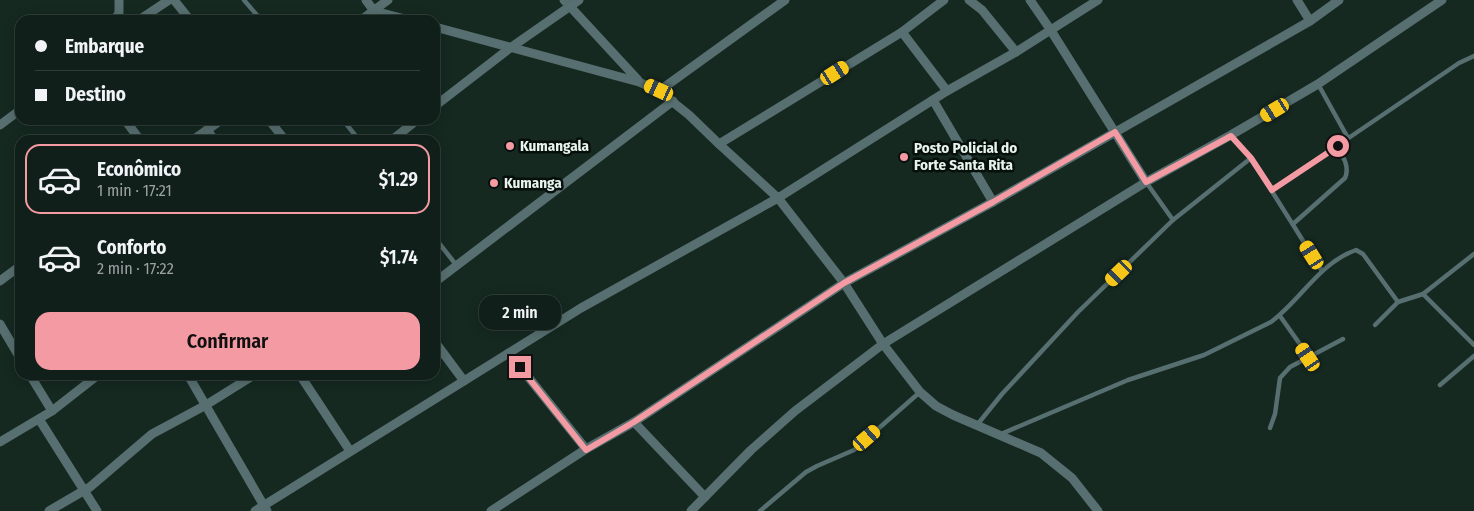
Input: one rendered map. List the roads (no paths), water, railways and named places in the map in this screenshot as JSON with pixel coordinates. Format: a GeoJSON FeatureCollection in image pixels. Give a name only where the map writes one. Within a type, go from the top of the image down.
{"type":"FeatureCollection","features":[{"type":"Feature","properties":{"kind":"street"},"geometry":{"type":"LineString","coordinates":[[118,15],[119,0]]}},
{"type":"Feature","properties":{"kind":"street"},"geometry":{"type":"LineString","coordinates":[[146,15],[168,0]]}},
{"type":"Feature","properties":{"kind":"street"},"geometry":{"type":"LineString","coordinates":[[174,0],[186,15]]}},
{"type":"Feature","properties":{"kind":"street"},"geometry":{"type":"LineString","coordinates":[[366,0],[374,10],[392,15]]}},
{"type":"Feature","properties":{"kind":"street"},"geometry":{"type":"LineString","coordinates":[[368,15],[388,0]]}},
{"type":"Feature","properties":{"kind":"street"},"geometry":{"type":"LineString","coordinates":[[440,102],[567,3],[579,0]]}},
{"type":"Feature","properties":{"kind":"street"},"geometry":{"type":"LineString","coordinates":[[659,90],[785,0]]}},
{"type":"Feature","properties":{"kind":"street"},"geometry":{"type":"LineString","coordinates":[[718,144],[902,32],[944,0]]}},
{"type":"Feature","properties":{"kind":"street"},"geometry":{"type":"LineString","coordinates":[[969,0],[982,10],[1016,52]]}},
{"type":"Feature","properties":{"kind":"street"},"geometry":{"type":"LineString","coordinates":[[1030,0],[1146,182]]}},
{"type":"Feature","properties":{"kind":"street"},"geometry":{"type":"LineString","coordinates":[[255,511],[265,508],[350,451],[581,308],[778,198],[947,91],[1016,52],[1098,0]]}},
{"type":"Feature","properties":{"kind":"street"},"geometry":{"type":"LineString","coordinates":[[1297,0],[1310,21]]}},
{"type":"Feature","properties":{"kind":"street"},"geometry":{"type":"LineString","coordinates":[[491,511],[586,450],[634,422],[844,283],[993,202],[1310,21],[1339,0]]}},
{"type":"Feature","properties":{"kind":"street"},"geometry":{"type":"LineString","coordinates":[[691,511],[751,450],[795,411],[883,344],[1146,182],[1231,136],[1318,84],[1442,0]]}},
{"type":"Feature","properties":{"kind":"street"},"geometry":{"type":"LineString","coordinates":[[567,3],[639,82]]}},
{"type":"Feature","properties":{"kind":"street"},"geometry":{"type":"LineString","coordinates":[[440,28],[639,82],[659,90],[689,114],[718,144],[778,198],[844,283],[883,344],[920,392],[936,406],[977,426],[1000,434],[1041,453],[1072,478],[1098,511]]}},
{"type":"Feature","properties":{"kind":"street"},"geometry":{"type":"LineString","coordinates":[[902,32],[947,91]]}},
{"type":"Feature","properties":{"kind":"street"},"geometry":{"type":"LineString","coordinates":[[933,100],[993,202]]}},
{"type":"Feature","properties":{"kind":"street"},"geometry":{"type":"LineString","coordinates":[[440,278],[674,102]]}},
{"type":"Feature","properties":{"kind":"street"},"geometry":{"type":"LineString","coordinates":[[0,125],[15,114]]}},
{"type":"Feature","properties":{"kind":"street"},"geometry":{"type":"LineString","coordinates":[[200,135],[214,125]]}},
{"type":"Feature","properties":{"kind":"street"},"geometry":{"type":"LineString","coordinates":[[273,125],[281,135]]}},
{"type":"Feature","properties":{"kind":"street"},"geometry":{"type":"LineString","coordinates":[[398,135],[411,125]]}},
{"type":"Feature","properties":{"kind":"street"},"geometry":{"type":"LineString","coordinates":[[0,281],[15,270]]}},
{"type":"Feature","properties":{"kind":"street"},"geometry":{"type":"LineString","coordinates":[[0,324],[15,350]]}},
{"type":"Feature","properties":{"kind":"street"},"geometry":{"type":"LineString","coordinates":[[440,349],[464,381]]}},
{"type":"Feature","properties":{"kind":"street"},"geometry":{"type":"LineString","coordinates":[[509,353],[586,450]]}},
{"type":"Feature","properties":{"kind":"street"},"geometry":{"type":"LineString","coordinates":[[33,380],[52,411]]}},
{"type":"Feature","properties":{"kind":"street"},"geometry":{"type":"LineString","coordinates":[[0,442],[52,411],[92,380]]}},
{"type":"Feature","properties":{"kind":"street"},"geometry":{"type":"LineString","coordinates":[[191,380],[265,508]]}},
{"type":"Feature","properties":{"kind":"street"},"geometry":{"type":"LineString","coordinates":[[49,511],[106,475],[135,447],[152,434],[206,405],[246,380]]}},
{"type":"Feature","properties":{"kind":"street"},"geometry":{"type":"LineString","coordinates":[[303,380],[350,451]]}},
{"type":"Feature","properties":{"kind":"street"},"geometry":{"type":"LineString","coordinates":[[38,419],[97,511]]}},
{"type":"Feature","properties":{"kind":"street"},"geometry":{"type":"LineString","coordinates":[[634,422],[705,497]]}},
{"type":"Feature","properties":{"kind":"lane"},"geometry":{"type":"LineString","coordinates":[[244,0],[257,15]]}},
{"type":"Feature","properties":{"kind":"lane"},"geometry":{"type":"LineString","coordinates":[[1272,190],[1459,63],[1474,56]]}},
{"type":"Feature","properties":{"kind":"lane"},"geometry":{"type":"LineString","coordinates":[[1318,84],[1348,138]]}},
{"type":"Feature","properties":{"kind":"lane"},"geometry":{"type":"LineString","coordinates":[[206,125],[213,135]]}},
{"type":"Feature","properties":{"kind":"lane"},"geometry":{"type":"LineString","coordinates":[[347,125],[355,135]]}},
{"type":"Feature","properties":{"kind":"lane"},"geometry":{"type":"LineString","coordinates":[[1231,136],[1251,158],[1322,271]]}},
{"type":"Feature","properties":{"kind":"lane"},"geometry":{"type":"LineString","coordinates":[[1293,224],[1344,178],[1347,173],[1346,164],[1338,146]]}},
{"type":"Feature","properties":{"kind":"lane"},"geometry":{"type":"LineString","coordinates":[[977,426],[1002,394],[1078,312],[1173,220],[1251,158]]}},
{"type":"Feature","properties":{"kind":"lane"},"geometry":{"type":"LineString","coordinates":[[1146,182],[1173,220]]}},
{"type":"Feature","properties":{"kind":"lane"},"geometry":{"type":"LineString","coordinates":[[440,244],[457,266]]}},
{"type":"Feature","properties":{"kind":"lane"},"geometry":{"type":"LineString","coordinates":[[1000,434],[1128,380],[1204,355],[1265,326],[1280,316],[1322,271],[1352,251],[1360,251],[1398,302]]}},
{"type":"Feature","properties":{"kind":"lane"},"geometry":{"type":"LineString","coordinates":[[1374,326],[1398,302],[1423,294],[1474,254]]}},
{"type":"Feature","properties":{"kind":"lane"},"geometry":{"type":"LineString","coordinates":[[1423,294],[1474,345]]}},
{"type":"Feature","properties":{"kind":"lane"},"geometry":{"type":"LineString","coordinates":[[1280,316],[1308,357]]}},
{"type":"Feature","properties":{"kind":"lane"},"geometry":{"type":"LineString","coordinates":[[1270,428],[1275,414],[1280,378],[1290,367],[1343,339]]}},
{"type":"Feature","properties":{"kind":"lane"},"geometry":{"type":"LineString","coordinates":[[1440,385],[1474,356]]}},
{"type":"Feature","properties":{"kind":"lane"},"geometry":{"type":"LineString","coordinates":[[760,511],[806,472],[854,450],[920,392]]}},
{"type":"Feature","properties":{"kind":"place","name":"Kumangala"},"geometry":{"type":"Point","coordinates":[510,146]}},
{"type":"Feature","properties":{"kind":"place","name":"Posto Policial do Forte Santa Rita"},"geometry":{"type":"Point","coordinates":[904,157]}},
{"type":"Feature","properties":{"kind":"place","name":"Kumanga"},"geometry":{"type":"Point","coordinates":[494,183]}}]}
